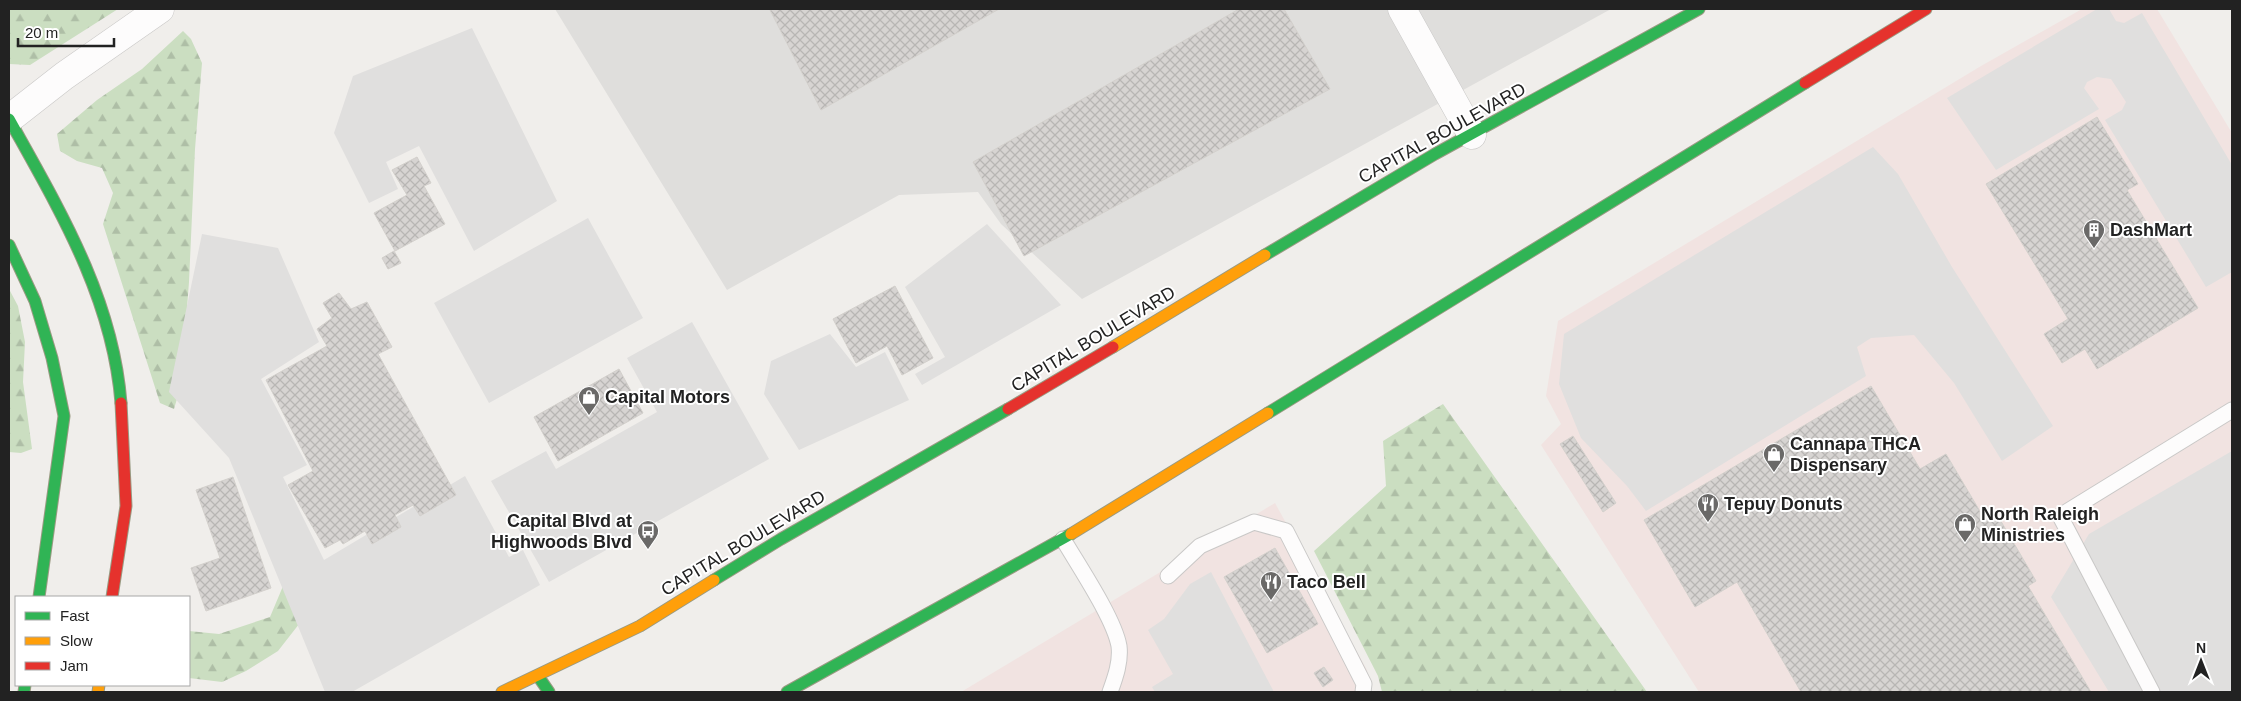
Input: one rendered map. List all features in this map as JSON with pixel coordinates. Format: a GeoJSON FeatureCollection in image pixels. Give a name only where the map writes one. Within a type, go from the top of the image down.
{"type":"FeatureCollection","features":[{"type":"Feature","properties":{"kind":"main road","name":"CAPITAL BOULEVARD"},"geometry":{"type":"LineString","coordinates":[[502,692],[640,626],[781,539],[1017,404],[1435,154],[1699,9]]}},
{"type":"Feature","properties":{"kind":"main road"},"geometry":{"type":"LineString","coordinates":[[787,692],[1063,539],[1926,9]]}},
{"type":"Feature","properties":{"kind":"main road"},"geometry":{"type":"LineString","coordinates":[[9,119],[63,216],[89,272],[108,326],[120,386],[125,448],[126,506],[112,596]]}},
{"type":"Feature","properties":{"kind":"main road"},"geometry":{"type":"LineString","coordinates":[[9,245],[35,301],[52,358],[64,416],[39,596]]}},
{"type":"Feature","properties":{"kind":"main road"},"geometry":{"type":"LineString","coordinates":[[538,676],[550,692]]}},
{"type":"Feature","properties":{"kind":"street"},"geometry":{"type":"LineString","coordinates":[[9,119],[160,9]]}},
{"type":"Feature","properties":{"kind":"street"},"geometry":{"type":"LineString","coordinates":[[1402,9],[1472,135]]}},
{"type":"Feature","properties":{"kind":"lane"},"geometry":{"type":"LineString","coordinates":[[2152,692],[2060,516],[2232,410]]}},
{"type":"Feature","properties":{"kind":"lane"},"geometry":{"type":"LineString","coordinates":[[1168,576],[1200,546],[1254,522],[1286,531],[1364,684],[1363,692]]}},
{"type":"Feature","properties":{"kind":"lane"},"geometry":{"type":"LineString","coordinates":[[1063,539],[1108,619],[1118,646],[1117,670],[1110,692]]}},
{"type":"Feature","properties":{"kind":"shaded area"},"geometry":{"type":"Polygon","coordinates":[[[555,9],[1611,9],[1082,299],[1001,224],[978,192],[899,195],[727,290],[555,9]]]}},
{"type":"Feature","properties":{"kind":"shaded area"},"geometry":{"type":"Polygon","coordinates":[[[2082,9],[2157,9],[2232,133],[2232,692],[1699,692],[1541,445],[1561,424],[1546,396],[1558,321],[1981,66],[2082,9]]]}},
{"type":"Feature","properties":{"kind":"shaded area"},"geometry":{"type":"Polygon","coordinates":[[[2097,9],[2109,9],[2116,21],[2124,23],[2142,13],[2232,165],[2232,272],[2206,287],[2105,120],[2122,110],[2126,102],[2111,79],[2097,77],[2087,82],[2084,88],[2099,109],[1996,170],[1947,98],[2097,9]]]}},
{"type":"Feature","properties":{"kind":"shaded area"},"geometry":{"type":"Polygon","coordinates":[[[472,28],[557,201],[474,251],[419,146],[386,162],[398,189],[369,203],[334,133],[353,76],[472,28]]]}},
{"type":"Feature","properties":{"kind":"shaded area"},"geometry":{"type":"Polygon","coordinates":[[[1873,147],[1898,174],[1952,267],[2053,426],[2002,461],[1954,383],[1914,335],[1871,338],[1857,347],[1866,376],[1646,511],[1627,486],[1581,438],[1559,384],[1564,334],[1873,147]]]}},
{"type":"Feature","properties":{"kind":"shaded area"},"geometry":{"type":"Polygon","coordinates":[[[588,218],[643,318],[489,403],[434,303],[588,218]]]}},
{"type":"Feature","properties":{"kind":"shaded area"},"geometry":{"type":"Polygon","coordinates":[[[987,224],[1061,305],[922,385],[915,374],[945,357],[905,287],[987,224]]]}},
{"type":"Feature","properties":{"kind":"shaded area"},"geometry":{"type":"Polygon","coordinates":[[[202,234],[278,248],[319,342],[261,379],[307,465],[283,477],[324,560],[465,476],[509,557],[523,550],[540,585],[352,692],[325,692],[229,458],[169,392],[202,234]]]}},
{"type":"Feature","properties":{"kind":"shaded area"},"geometry":{"type":"Polygon","coordinates":[[[692,322],[769,459],[549,582],[491,481],[546,451],[556,469],[657,412],[627,358],[692,322]]]}},
{"type":"Feature","properties":{"kind":"shaded area"},"geometry":{"type":"Polygon","coordinates":[[[830,334],[856,367],[885,352],[909,400],[799,450],[764,394],[771,361],[830,334]]]}},
{"type":"Feature","properties":{"kind":"shaded area"},"geometry":{"type":"Polygon","coordinates":[[[2232,451],[2232,692],[2109,692],[2051,597],[2089,534],[2232,451]]]}},
{"type":"Feature","properties":{"kind":"shaded area"},"geometry":{"type":"Polygon","coordinates":[[[1275,503],[1367,670],[1370,692],[961,692],[1275,503]]]}},
{"type":"Feature","properties":{"kind":"shaded area"},"geometry":{"type":"Polygon","coordinates":[[[1211,572],[1274,692],[1155,692],[1152,687],[1173,674],[1148,630],[1164,619],[1190,584],[1211,572]]]}},
{"type":"Feature","properties":{"kind":"green space"},"geometry":{"type":"Polygon","coordinates":[[[9,9],[118,9],[30,65],[9,64],[9,9]]]}},
{"type":"Feature","properties":{"kind":"green space"},"geometry":{"type":"Polygon","coordinates":[[[183,31],[191,39],[202,63],[181,385],[174,409],[160,403],[103,224],[113,193],[102,168],[77,161],[60,151],[57,134],[97,100],[142,69],[183,31]]]}},
{"type":"Feature","properties":{"kind":"green space"},"geometry":{"type":"Polygon","coordinates":[[[9,289],[18,306],[25,342],[23,382],[32,449],[21,453],[9,452],[9,289]]]}},
{"type":"Feature","properties":{"kind":"green space"},"geometry":{"type":"Polygon","coordinates":[[[1443,404],[1647,692],[1382,692],[1378,676],[1314,551],[1386,486],[1383,441],[1443,404]]]}},
{"type":"Feature","properties":{"kind":"green space"},"geometry":{"type":"Polygon","coordinates":[[[286,579],[310,610],[278,651],[246,671],[222,682],[190,678],[190,631],[219,634],[270,617],[286,579]]]}},
{"type":"Feature","properties":{"kind":"building"},"geometry":{"type":"Polygon","coordinates":[[[999,9],[821,110],[770,10],[999,9]]]}},
{"type":"Feature","properties":{"kind":"building"},"geometry":{"type":"Polygon","coordinates":[[[1239,9],[1284,9],[1330,89],[1024,256],[973,162],[1239,9]]]}},
{"type":"Feature","properties":{"kind":"building","name":"DashMart"},"geometry":{"type":"Polygon","coordinates":[[[2097,117],[2138,184],[2127,190],[2198,308],[2097,369],[2085,349],[2062,363],[2044,334],[2068,319],[1986,184],[2097,117]]]}},
{"type":"Feature","properties":{"kind":"building"},"geometry":{"type":"Polygon","coordinates":[[[417,157],[431,183],[424,186],[445,224],[395,251],[374,213],[407,195],[392,170],[417,157]]]}},
{"type":"Feature","properties":{"kind":"building"},"geometry":{"type":"Polygon","coordinates":[[[394,251],[401,263],[388,269],[382,258],[394,251]]]}},
{"type":"Feature","properties":{"kind":"building"},"geometry":{"type":"Polygon","coordinates":[[[895,286],[933,358],[902,375],[887,346],[856,363],[833,319],[895,286]]]}},
{"type":"Feature","properties":{"kind":"building"},"geometry":{"type":"Polygon","coordinates":[[[339,293],[351,309],[367,302],[392,347],[378,354],[456,495],[420,516],[413,505],[395,515],[401,527],[372,544],[365,531],[343,544],[340,540],[325,548],[288,485],[313,471],[266,380],[327,346],[317,329],[332,318],[323,303],[339,293]]]}},
{"type":"Feature","properties":{"kind":"building"},"geometry":{"type":"Polygon","coordinates":[[[619,369],[643,413],[558,461],[534,417],[619,369]]]}},
{"type":"Feature","properties":{"kind":"building"},"geometry":{"type":"Polygon","coordinates":[[[1871,386],[1920,469],[1946,454],[1981,513],[1992,506],[2036,581],[2028,586],[2091,692],[1801,692],[1737,582],[1695,607],[1644,520],[1871,386]]]}},
{"type":"Feature","properties":{"kind":"building"},"geometry":{"type":"Polygon","coordinates":[[[1573,436],[1616,503],[1603,512],[1560,444],[1573,436]]]}},
{"type":"Feature","properties":{"kind":"building"},"geometry":{"type":"Polygon","coordinates":[[[233,477],[271,588],[206,611],[191,568],[220,558],[196,490],[233,477]]]}},
{"type":"Feature","properties":{"kind":"building","name":"Taco Bell"},"geometry":{"type":"Polygon","coordinates":[[[1275,548],[1318,624],[1267,653],[1224,577],[1275,548]]]}},
{"type":"Feature","properties":{"kind":"building"},"geometry":{"type":"Polygon","coordinates":[[[1324,667],[1333,680],[1323,687],[1314,673],[1324,667]]]}},
{"type":"Feature","properties":{"kind":"traffic: fast"},"geometry":{"type":"LineString","coordinates":[[1265,255],[1435,154],[1699,9]]}},
{"type":"Feature","properties":{"kind":"traffic: fast"},"geometry":{"type":"LineString","coordinates":[[1268,413],[1805,83]]}},
{"type":"Feature","properties":{"kind":"traffic: fast"},"geometry":{"type":"LineString","coordinates":[[9,119],[81,255],[107,327],[116,364],[121,403]]}},
{"type":"Feature","properties":{"kind":"traffic: fast"},"geometry":{"type":"LineString","coordinates":[[9,245],[35,301],[52,358],[64,416],[39,596]]}},
{"type":"Feature","properties":{"kind":"traffic: fast"},"geometry":{"type":"LineString","coordinates":[[714,580],[781,539],[1008,409]]}},
{"type":"Feature","properties":{"kind":"traffic: fast"},"geometry":{"type":"LineString","coordinates":[[787,692],[1071,534]]}},
{"type":"Feature","properties":{"kind":"traffic: fast"},"geometry":{"type":"LineString","coordinates":[[538,676],[549,692]]}},
{"type":"Feature","properties":{"kind":"traffic: fast"},"geometry":{"type":"LineString","coordinates":[[24,692],[25,686]]}},
{"type":"Feature","properties":{"kind":"traffic: slow"},"geometry":{"type":"LineString","coordinates":[[1113,347],[1265,255]]}},
{"type":"Feature","properties":{"kind":"traffic: slow"},"geometry":{"type":"LineString","coordinates":[[1071,534],[1268,413]]}},
{"type":"Feature","properties":{"kind":"traffic: slow"},"geometry":{"type":"LineString","coordinates":[[502,692],[640,626],[714,580]]}},
{"type":"Feature","properties":{"kind":"traffic: slow"},"geometry":{"type":"LineString","coordinates":[[98,692],[99,686]]}},
{"type":"Feature","properties":{"kind":"traffic: jam"},"geometry":{"type":"LineString","coordinates":[[1805,83],[1926,9]]}},
{"type":"Feature","properties":{"kind":"traffic: jam"},"geometry":{"type":"LineString","coordinates":[[1008,409],[1113,347]]}},
{"type":"Feature","properties":{"kind":"traffic: jam"},"geometry":{"type":"LineString","coordinates":[[112,596],[126,506],[121,403]]}},
{"type":"Feature","properties":{"kind":"place","name":"DashMart"},"geometry":{"type":"Point","coordinates":[2094,249]}},
{"type":"Feature","properties":{"kind":"place","name":"Capital Motors"},"geometry":{"type":"Point","coordinates":[589,416]}},
{"type":"Feature","properties":{"kind":"place","name":"Cannapa THCA Dispensary"},"geometry":{"type":"Point","coordinates":[1774,473]}},
{"type":"Feature","properties":{"kind":"place","name":"Tepuy Donuts"},"geometry":{"type":"Point","coordinates":[1708,523]}},
{"type":"Feature","properties":{"kind":"place","name":"North Raleigh Ministries"},"geometry":{"type":"Point","coordinates":[1965,543]}},
{"type":"Feature","properties":{"kind":"place","name":"Capital Blvd at Highwoods Blvd"},"geometry":{"type":"Point","coordinates":[648,550]}},
{"type":"Feature","properties":{"kind":"place","name":"Taco Bell"},"geometry":{"type":"Point","coordinates":[1271,601]}}]}
